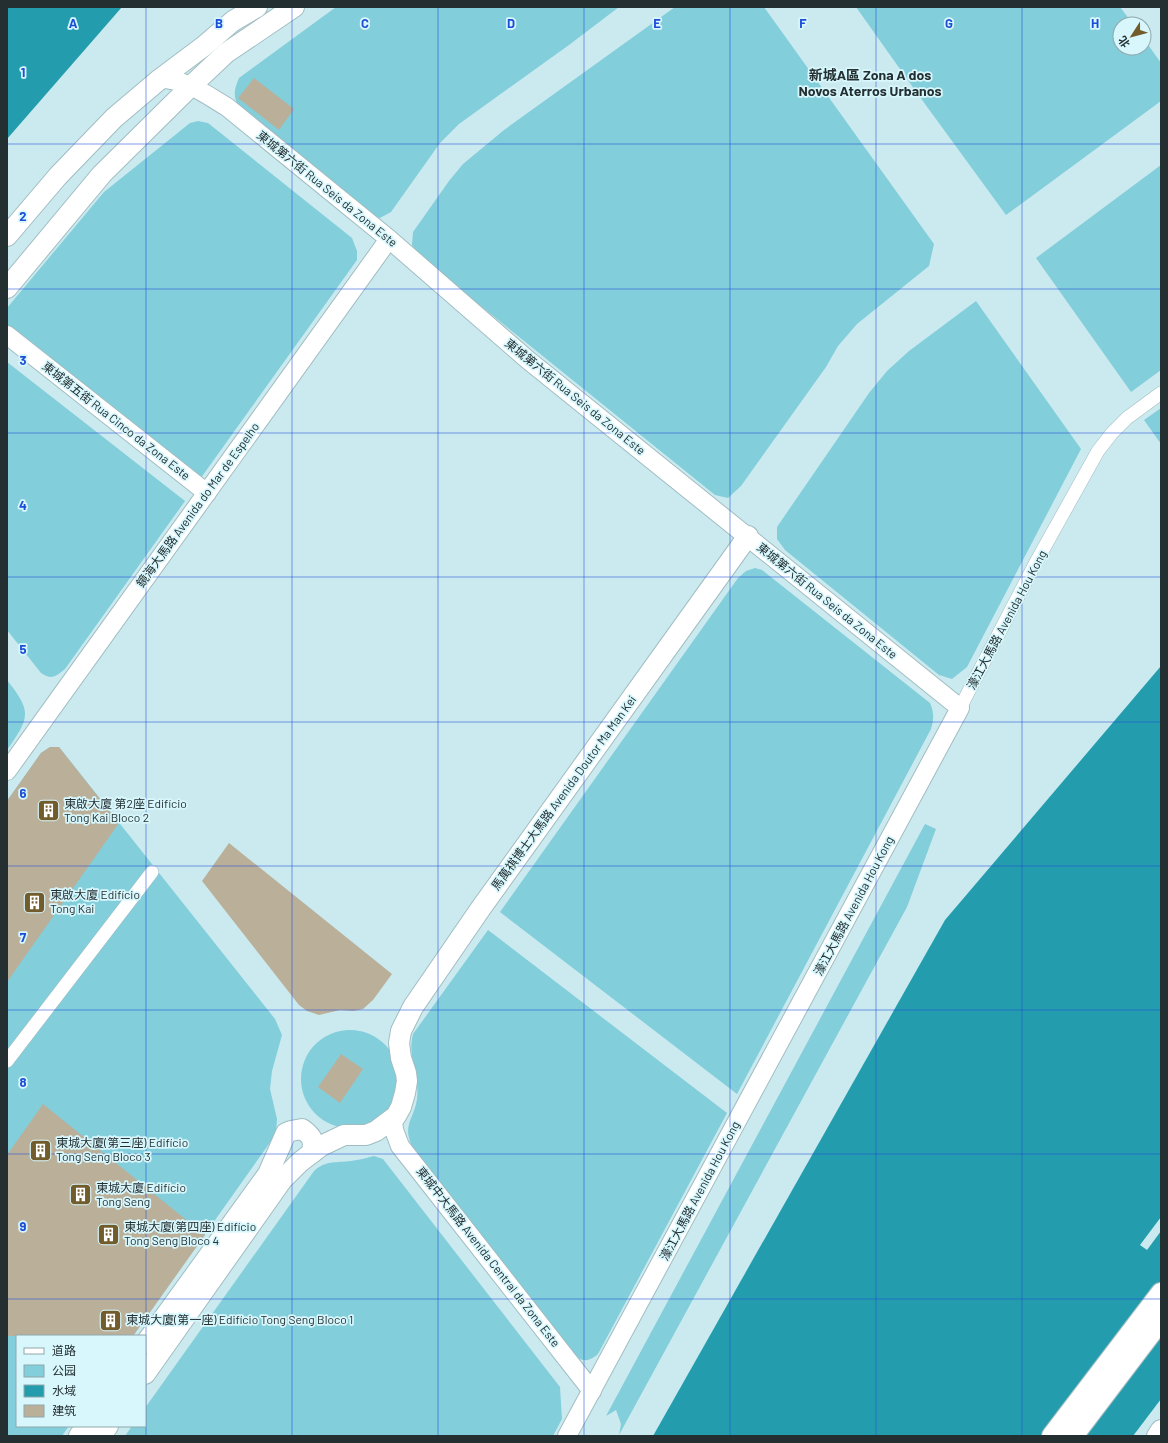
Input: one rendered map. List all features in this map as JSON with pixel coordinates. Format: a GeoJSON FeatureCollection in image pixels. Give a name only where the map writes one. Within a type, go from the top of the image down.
{"type":"FeatureCollection","features":[{"type":"Feature","properties":{"kind":"main road"},"geometry":{"type":"LineString","coordinates":[[7,236],[58,176],[114,118],[160,79],[204,46],[238,14],[257,7]]}},
{"type":"Feature","properties":{"kind":"main road"},"geometry":{"type":"LineString","coordinates":[[7,288],[102,174],[191,86],[226,53],[294,7]]}},
{"type":"Feature","properties":{"kind":"main road","name":"東城第六街 Rua Seis da Zona Este"},"geometry":{"type":"LineString","coordinates":[[160,79],[176,80],[191,86],[227,107],[389,239],[528,360],[960,708]]}},
{"type":"Feature","properties":{"kind":"main road","name":"鏡海大馬路 Avenida do Mar de Espelho"},"geometry":{"type":"LineString","coordinates":[[7,771],[389,239]]}},
{"type":"Feature","properties":{"kind":"main road","name":"東城第五街 Rua Cinco da Zona Este"},"geometry":{"type":"LineString","coordinates":[[7,335],[206,493]]}},
{"type":"Feature","properties":{"kind":"main road","name":"馬萬祺博士大馬路 Avenida Doutor Ma Man Kei"},"geometry":{"type":"LineString","coordinates":[[393,1120],[401,1107],[405,1093],[406,1073],[401,1058],[401,1031],[413,1007],[481,908],[748,536]]}},
{"type":"Feature","properties":{"kind":"main road","name":"濠江大馬路 Avenida Hou Kong"},"geometry":{"type":"LineString","coordinates":[[567,1436],[960,708]]}},
{"type":"Feature","properties":{"kind":"main road"},"geometry":{"type":"LineString","coordinates":[[146,1373],[282,1180],[300,1162],[321,1146],[344,1135],[366,1135],[376,1131],[393,1120]]}},
{"type":"Feature","properties":{"kind":"main road","name":"東城中大馬路 Avenida Central da Zona Este"},"geometry":{"type":"LineString","coordinates":[[393,1120],[394,1130],[400,1146],[592,1390]]}},
{"type":"Feature","properties":{"kind":"main road"},"geometry":{"type":"LineString","coordinates":[[146,1343],[268,1174],[286,1133],[302,1130],[309,1134],[313,1142],[312,1153]]}},
{"type":"Feature","properties":{"kind":"main road"},"geometry":{"type":"LineString","coordinates":[[1052,1436],[1161,1293]]}},
{"type":"Feature","properties":{"kind":"main road"},"geometry":{"type":"LineString","coordinates":[[1073,1436],[1161,1320]]}},
{"type":"Feature","properties":{"kind":"main road"},"geometry":{"type":"LineString","coordinates":[[79,1436],[85,1427]]}},
{"type":"Feature","properties":{"kind":"main road"},"geometry":{"type":"LineString","coordinates":[[101,1436],[107,1427]]}},
{"type":"Feature","properties":{"kind":"main road"},"geometry":{"type":"LineString","coordinates":[[1157,1436],[1161,1430]]}},
{"type":"Feature","properties":{"kind":"street","name":"濠江大馬路 Avenida Hou Kong"},"geometry":{"type":"LineString","coordinates":[[960,708],[1035,564],[1098,451],[1112,433],[1127,418],[1161,393]]}},
{"type":"Feature","properties":{"kind":"street"},"geometry":{"type":"LineString","coordinates":[[7,1061],[152,872]]}},
{"type":"Feature","properties":{"kind":"green space"},"geometry":{"type":"Polygon","coordinates":[[[336,7],[619,7],[459,124],[440,143],[391,212],[380,218],[370,216],[242,113],[235,96],[235,88],[239,78],[336,7]]]}},
{"type":"Feature","properties":{"kind":"green space"},"geometry":{"type":"Polygon","coordinates":[[[675,7],[764,7],[934,244],[929,266],[857,324],[838,346],[826,367],[741,486],[728,498],[715,495],[420,257],[412,245],[413,232],[449,181],[463,164],[504,130],[675,7]]]}},
{"type":"Feature","properties":{"kind":"green space"},"geometry":{"type":"Polygon","coordinates":[[[856,7],[1120,7],[1127,16],[1112,16],[1112,56],[1152,56],[1152,50],[1161,63],[1161,101],[1006,215],[856,7]]]}},
{"type":"Feature","properties":{"kind":"green space"},"geometry":{"type":"Polygon","coordinates":[[[198,121],[208,123],[352,238],[357,251],[357,260],[198,482],[7,331],[7,308],[104,192],[190,123],[198,121]]]}},
{"type":"Feature","properties":{"kind":"green space"},"geometry":{"type":"Polygon","coordinates":[[[1161,165],[1161,370],[1131,392],[1036,258],[1161,165]]]}},
{"type":"Feature","properties":{"kind":"green space"},"geometry":{"type":"Polygon","coordinates":[[[976,301],[1081,449],[967,667],[952,679],[939,675],[785,550],[777,539],[777,527],[869,393],[887,371],[909,351],[976,301]]]}},
{"type":"Feature","properties":{"kind":"green space"},"geometry":{"type":"Polygon","coordinates":[[[7,362],[185,501],[65,669],[53,677],[41,673],[7,630],[7,362]]]}},
{"type":"Feature","properties":{"kind":"green space"},"geometry":{"type":"Polygon","coordinates":[[[1161,408],[1161,444],[1144,420],[1161,408]]]}},
{"type":"Feature","properties":{"kind":"green space"},"geometry":{"type":"Polygon","coordinates":[[[755,568],[762,570],[930,703],[933,719],[931,729],[737,1094],[500,912],[738,578],[746,571],[755,568]]]}},
{"type":"Feature","properties":{"kind":"green space"},"geometry":{"type":"Polygon","coordinates":[[[7,680],[21,700],[25,715],[24,722],[20,730],[7,750],[7,680]]]}},
{"type":"Feature","properties":{"kind":"green space"},"geometry":{"type":"Polygon","coordinates":[[[50,747],[59,747],[275,1019],[282,1035],[272,1071],[270,1089],[277,1119],[276,1134],[134,1335],[16,1335],[16,1427],[68,1427],[62,1436],[7,1436],[7,801],[41,753],[50,747]]]}},
{"type":"Feature","properties":{"kind":"green space"},"geometry":{"type":"Polygon","coordinates":[[[925,824],[936,829],[907,907],[619,1435],[621,1424],[616,1410],[606,1416],[925,824]]]}},
{"type":"Feature","properties":{"kind":"green space"},"geometry":{"type":"Polygon","coordinates":[[[488,930],[727,1113],[598,1354],[587,1360],[582,1360],[575,1357],[412,1146],[409,1139],[408,1127],[417,1099],[417,1082],[412,1059],[413,1034],[488,930]]]}},
{"type":"Feature","properties":{"kind":"green space"},"geometry":{"type":"Polygon","coordinates":[[[350,1030],[369,1034],[385,1044],[395,1060],[399,1079],[395,1098],[385,1114],[369,1124],[350,1128],[331,1124],[315,1114],[305,1098],[301,1079],[305,1060],[315,1044],[331,1034],[350,1030]]]}},
{"type":"Feature","properties":{"kind":"green space"},"geometry":{"type":"Polygon","coordinates":[[[374,1156],[383,1159],[560,1387],[562,1419],[553,1436],[125,1436],[131,1427],[146,1427],[146,1407],[314,1171],[318,1167],[331,1163],[354,1161],[374,1156]]]}},
{"type":"Feature","properties":{"kind":"water"},"geometry":{"type":"Polygon","coordinates":[[[7,7],[122,7],[7,139],[7,7]]]}},
{"type":"Feature","properties":{"kind":"water"},"geometry":{"type":"Polygon","coordinates":[[[1161,666],[1161,1399],[1133,1436],[653,1436],[945,920],[1161,666]]]}},
{"type":"Feature","properties":{"kind":"pier"},"geometry":{"type":"Polygon","coordinates":[[[1161,1217],[1161,1231],[1147,1250],[1140,1245],[1161,1217]]]}},
{"type":"Feature","properties":{"kind":"building"},"geometry":{"type":"Polygon","coordinates":[[[254,78],[294,109],[279,130],[238,98],[254,78]]]}},
{"type":"Feature","properties":{"kind":"building","name":"東啟大廈 Edifício Tong Kai"},"geometry":{"type":"Polygon","coordinates":[[[50,747],[59,747],[119,823],[7,982],[7,801],[41,753],[50,747]]]}},
{"type":"Feature","properties":{"kind":"building"},"geometry":{"type":"Polygon","coordinates":[[[229,843],[392,974],[373,1000],[363,1009],[353,1011],[340,1010],[319,1015],[307,1011],[299,1005],[202,881],[229,843]]]}},
{"type":"Feature","properties":{"kind":"building"},"geometry":{"type":"Polygon","coordinates":[[[341,1054],[363,1069],[340,1103],[318,1087],[341,1054]]]}},
{"type":"Feature","properties":{"kind":"building","name":"東城大廈 Edifício Tong Seng"},"geometry":{"type":"Polygon","coordinates":[[[43,1104],[205,1235],[134,1335],[7,1336],[7,1155],[43,1104]]]}},
{"type":"Feature","properties":{"kind":"place","name":"東啟大廈 第2座 Edifício Tong Kai Bloco 2"},"geometry":{"type":"Point","coordinates":[49,811]}},
{"type":"Feature","properties":{"kind":"place","name":"東啟大廈 Edifício Tong Kai"},"geometry":{"type":"Point","coordinates":[35,902]}},
{"type":"Feature","properties":{"kind":"place","name":"東城大廈(第三座) Edifício Tong Seng Bloco 3"},"geometry":{"type":"Point","coordinates":[40,1150]}},
{"type":"Feature","properties":{"kind":"place","name":"東城大廈 Edifício Tong Seng"},"geometry":{"type":"Point","coordinates":[81,1195]}},
{"type":"Feature","properties":{"kind":"place","name":"東城大廈(第四座) Edifício Tong Seng Bloco 4"},"geometry":{"type":"Point","coordinates":[109,1234]}},
{"type":"Feature","properties":{"kind":"place","name":"東城大廈(第一座) Edifício Tong Seng Bloco 1"},"geometry":{"type":"Point","coordinates":[111,1320]}},
{"type":"Feature","properties":{"kind":"district","name":"新城A區 Zona A dos Novos Aterros Urbanos"},"geometry":{"type":"Point","coordinates":[870,84]}}]}
